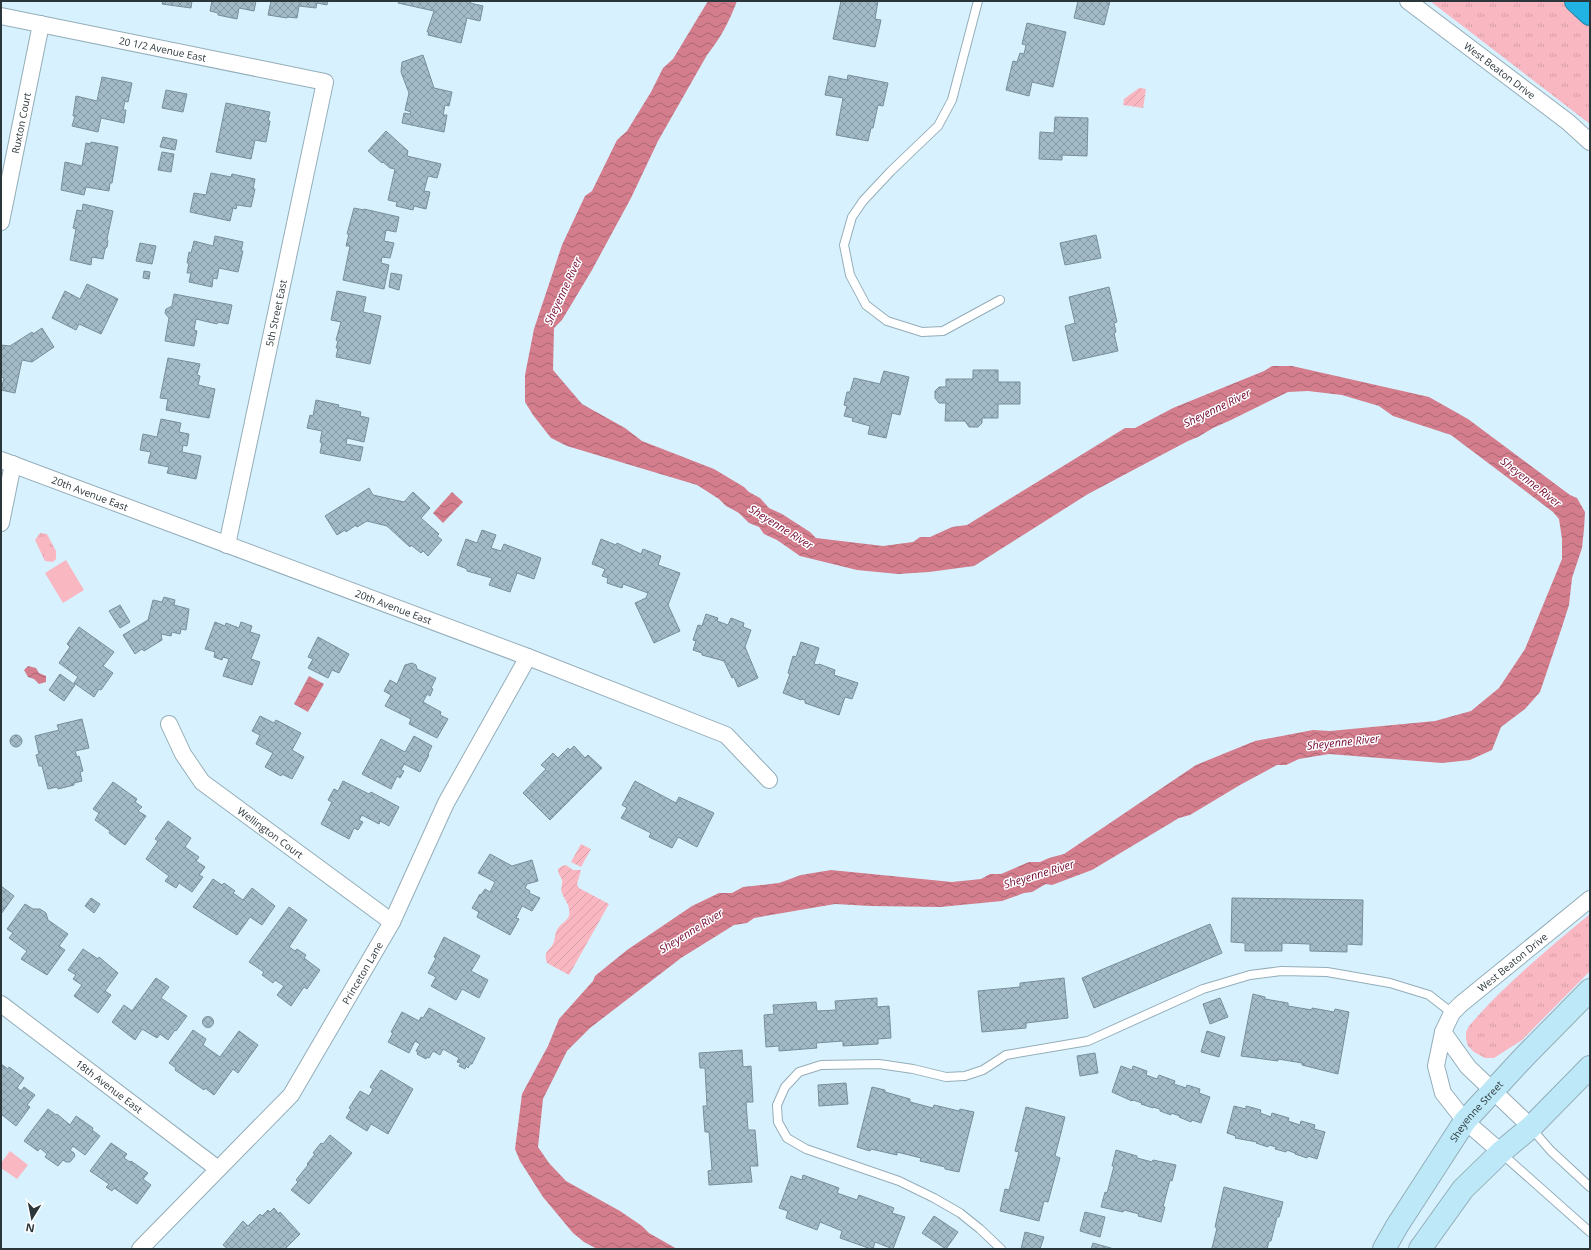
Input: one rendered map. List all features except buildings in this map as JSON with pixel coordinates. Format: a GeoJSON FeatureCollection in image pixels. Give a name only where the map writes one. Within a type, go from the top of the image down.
{"type":"FeatureCollection","features":[{"type":"Feature","properties":{"kind":"highway"},"geometry":{"type":"LineString","coordinates":[[1576,1],[1590,14]]}},
{"type":"Feature","properties":{"kind":"main road","name":"Sheyenne Street"},"geometry":{"type":"LineString","coordinates":[[1384,1249],[1397,1226],[1465,1121],[1524,1057],[1590,990]]}},
{"type":"Feature","properties":{"kind":"main road"},"geometry":{"type":"LineString","coordinates":[[1420,1249],[1463,1190],[1500,1152],[1530,1127],[1590,1066]]}},
{"type":"Feature","properties":{"kind":"street","name":"West Beaton Drive"},"geometry":{"type":"LineString","coordinates":[[1408,1],[1568,122],[1590,142]]}},
{"type":"Feature","properties":{"kind":"street","name":"20 1/2 Avenue East"},"geometry":{"type":"LineString","coordinates":[[1,16],[324,82]]}},
{"type":"Feature","properties":{"kind":"street","name":"Ruxton Court"},"geometry":{"type":"LineString","coordinates":[[1,222],[41,24]]}},
{"type":"Feature","properties":{"kind":"street","name":"5th Street East"},"geometry":{"type":"LineString","coordinates":[[227,544],[324,82]]}},
{"type":"Feature","properties":{"kind":"street","name":"20th Avenue East"},"geometry":{"type":"LineString","coordinates":[[7,462],[528,657],[726,735],[769,780]]}},
{"type":"Feature","properties":{"kind":"street"},"geometry":{"type":"LineString","coordinates":[[1,523],[7,462]]}},
{"type":"Feature","properties":{"kind":"street","name":"Princeton Lane"},"geometry":{"type":"LineString","coordinates":[[140,1249],[291,1096],[392,922],[446,803],[528,657]]}},
{"type":"Feature","properties":{"kind":"street","name":"Wellington Court"},"geometry":{"type":"LineString","coordinates":[[169,724],[183,754],[202,782],[392,922]]}},
{"type":"Feature","properties":{"kind":"street","name":"West Beaton Drive"},"geometry":{"type":"LineString","coordinates":[[1500,1152],[1465,1121],[1443,1094],[1436,1066],[1443,1032],[1452,1013],[1590,899]]}},
{"type":"Feature","properties":{"kind":"street","name":"18th Avenue East"},"geometry":{"type":"LineString","coordinates":[[1,1004],[218,1169]]}},
{"type":"Feature","properties":{"kind":"street"},"geometry":{"type":"LineString","coordinates":[[1443,1032],[1468,1067],[1530,1127]]}},
{"type":"Feature","properties":{"kind":"lane"},"geometry":{"type":"LineString","coordinates":[[978,1],[952,100],[938,126],[863,200],[852,217],[844,245],[850,275],[866,305],[887,321],[922,332],[943,331],[1000,300]]}},
{"type":"Feature","properties":{"kind":"lane"},"geometry":{"type":"LineString","coordinates":[[1001,1249],[980,1229],[960,1214],[934,1198],[899,1181],[806,1149],[787,1138],[778,1122],[777,1105],[785,1087],[799,1072],[821,1065],[879,1064],[912,1069],[946,1077],[965,1076],[983,1070],[1006,1055],[1088,1041],[1203,989],[1250,975],[1281,971],[1327,972],[1390,983],[1429,995],[1452,1013]]}},
{"type":"Feature","properties":{"kind":"lane"},"geometry":{"type":"LineString","coordinates":[[1530,1127],[1552,1151],[1589,1185]]}},
{"type":"Feature","properties":{"kind":"lane"},"geometry":{"type":"LineString","coordinates":[[1500,1152],[1590,1232]]}},
{"type":"Feature","properties":{"kind":"green space"},"geometry":{"type":"Polygon","coordinates":[[[1430,1],[1563,1],[1590,27],[1590,124],[1430,1]]]}},
{"type":"Feature","properties":{"kind":"green space"},"geometry":{"type":"Polygon","coordinates":[[[1139,88],[1146,89],[1143,108],[1123,105],[1124,99],[1139,88]]]}},
{"type":"Feature","properties":{"kind":"green space"},"geometry":{"type":"Polygon","coordinates":[[[40,533],[47,534],[56,551],[56,559],[53,562],[45,561],[35,540],[40,533]]]}},
{"type":"Feature","properties":{"kind":"green space"},"geometry":{"type":"Polygon","coordinates":[[[66,560],[84,590],[63,603],[45,573],[66,560]]]}},
{"type":"Feature","properties":{"kind":"green space"},"geometry":{"type":"Polygon","coordinates":[[[581,844],[591,849],[581,867],[571,862],[581,844]]]}},
{"type":"Feature","properties":{"kind":"green space"},"geometry":{"type":"Polygon","coordinates":[[[566,865],[573,870],[581,870],[577,884],[579,888],[609,904],[569,975],[547,963],[546,957],[553,944],[557,929],[569,916],[569,909],[561,891],[562,880],[558,873],[558,869],[566,865]]]}},
{"type":"Feature","properties":{"kind":"green space"},"geometry":{"type":"Polygon","coordinates":[[[1590,914],[1590,971],[1522,1040],[1494,1058],[1485,1058],[1474,1052],[1468,1046],[1466,1039],[1466,1032],[1469,1026],[1512,981],[1590,914]]]}},
{"type":"Feature","properties":{"kind":"green space"},"geometry":{"type":"Polygon","coordinates":[[[10,1151],[28,1165],[17,1179],[1,1168],[1,1163],[10,1151]]]}},
{"type":"Feature","properties":{"kind":"water","name":"Sheyenne River"},"geometry":{"type":"Polygon","coordinates":[[[708,1],[737,1],[724,29],[707,55],[658,141],[631,198],[592,270],[562,320],[554,328],[553,370],[582,404],[625,428],[642,441],[714,469],[744,487],[749,492],[760,498],[769,508],[782,514],[810,532],[816,538],[883,546],[913,542],[920,537],[930,537],[952,527],[967,525],[1125,428],[1135,428],[1173,408],[1264,371],[1272,366],[1292,366],[1429,397],[1468,419],[1570,495],[1577,498],[1585,512],[1584,529],[1582,548],[1572,578],[1569,605],[1540,692],[1525,709],[1501,727],[1492,750],[1470,760],[1442,763],[1329,754],[1299,759],[1286,765],[1277,765],[1190,815],[1179,818],[1092,870],[1052,885],[1046,884],[1032,892],[1024,893],[1002,901],[940,907],[835,904],[754,918],[747,923],[734,925],[681,958],[590,1028],[567,1051],[543,1099],[538,1147],[549,1163],[566,1181],[620,1211],[642,1226],[649,1233],[677,1249],[597,1249],[584,1242],[573,1233],[543,1197],[520,1161],[515,1149],[522,1094],[548,1046],[559,1019],[593,981],[595,976],[627,950],[692,906],[719,893],[732,893],[743,887],[779,883],[801,875],[831,870],[952,882],[981,879],[990,874],[1001,874],[1029,862],[1040,862],[1064,854],[1196,765],[1255,741],[1313,730],[1330,731],[1435,721],[1471,711],[1499,688],[1525,649],[1562,559],[1562,539],[1559,519],[1553,512],[1451,435],[1393,416],[1379,406],[1342,395],[1308,391],[1288,392],[1213,428],[1088,494],[974,566],[929,572],[898,574],[857,570],[800,556],[777,540],[764,534],[759,527],[749,523],[739,513],[726,506],[719,499],[697,485],[567,446],[551,438],[525,402],[525,375],[534,329],[562,245],[585,196],[592,191],[617,140],[627,131],[651,92],[663,68],[673,59],[708,1]]]}},
{"type":"Feature","properties":{"kind":"water"},"geometry":{"type":"Polygon","coordinates":[[[452,492],[463,502],[443,523],[433,513],[452,492]]]}},
{"type":"Feature","properties":{"kind":"water"},"geometry":{"type":"Polygon","coordinates":[[[28,666],[36,668],[39,673],[46,676],[46,682],[39,684],[34,679],[28,677],[24,670],[28,666]]]}},
{"type":"Feature","properties":{"kind":"water"},"geometry":{"type":"Polygon","coordinates":[[[309,676],[324,684],[308,712],[294,704],[309,676]]]}}]}
